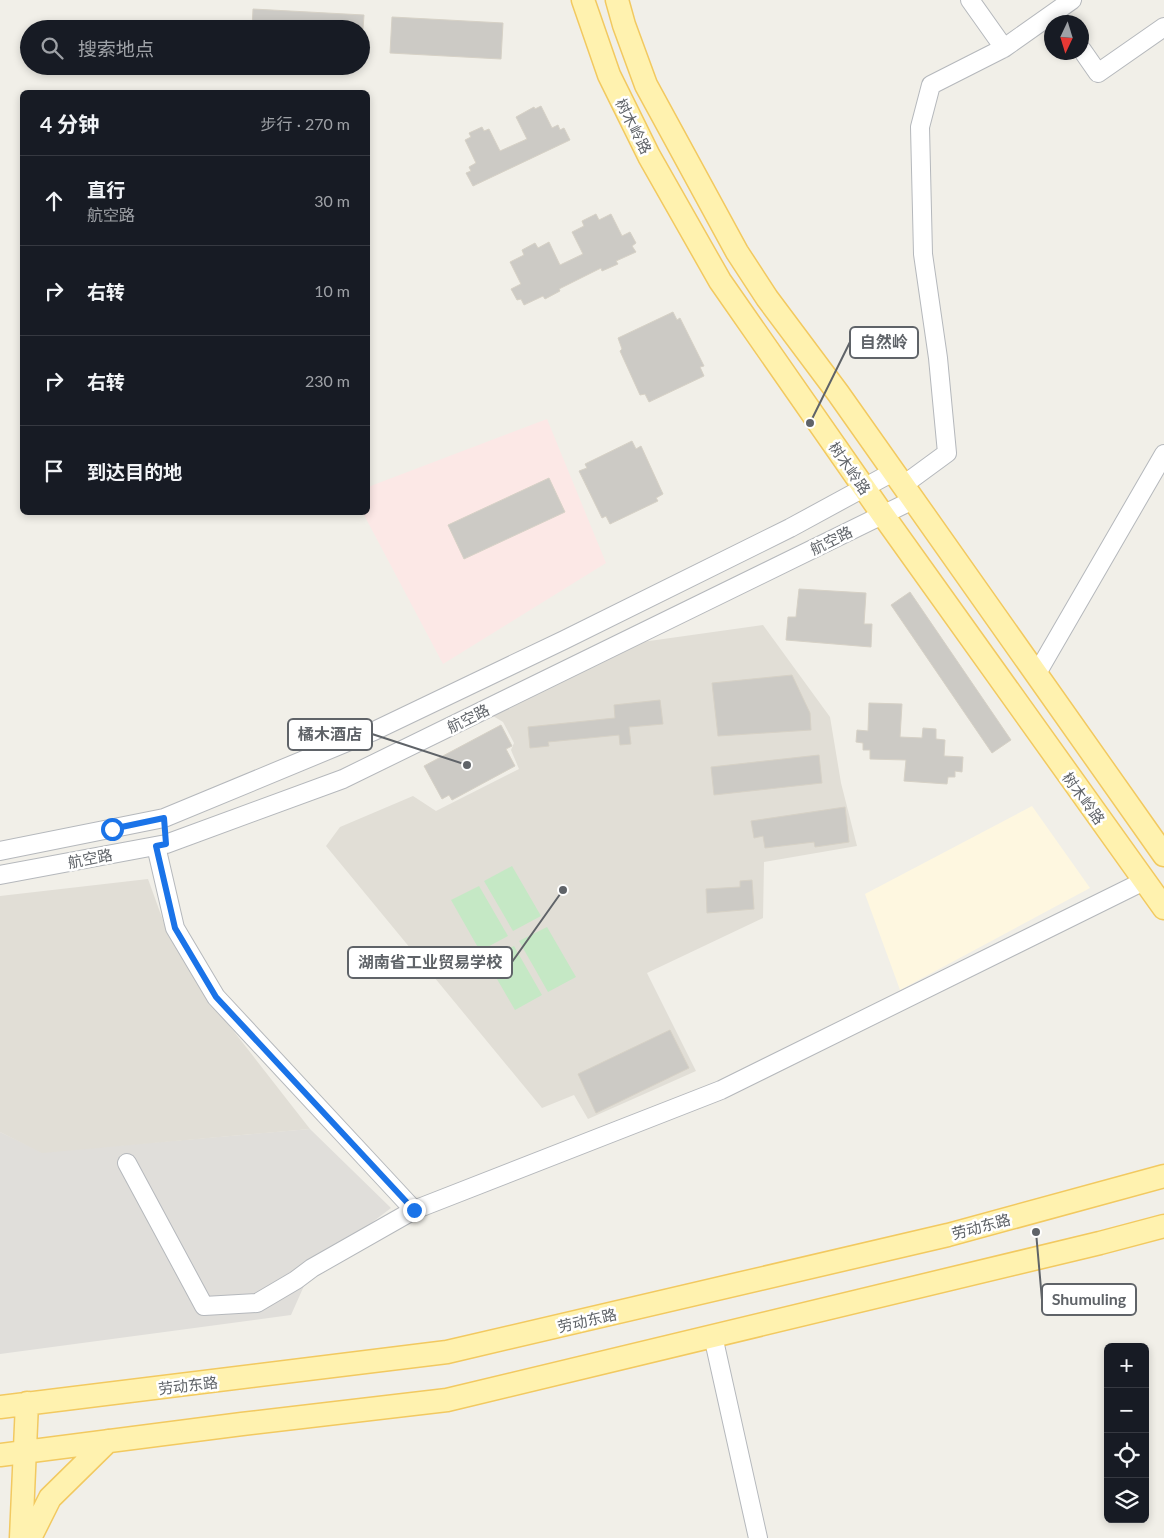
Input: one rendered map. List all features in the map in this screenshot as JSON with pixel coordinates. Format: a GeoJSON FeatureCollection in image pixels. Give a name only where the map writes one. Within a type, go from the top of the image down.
{"type":"FeatureCollection","features":[{"type":"Feature","properties":{"kind":"main road","name":"树木岭路"},"geometry":{"type":"LineString","coordinates":[[583,0],[609,75],[649,156],[720,281],[863,487],[1164,908]]}},
{"type":"Feature","properties":{"kind":"main road","name":"树木岭路"},"geometry":{"type":"LineString","coordinates":[[618,0],[624,25],[646,85],[736,252],[767,298],[838,393],[1164,855]]}},
{"type":"Feature","properties":{"kind":"main road","name":"劳动东路"},"geometry":{"type":"LineString","coordinates":[[0,1407],[110,1395],[447,1352],[948,1235],[1164,1176]]}},
{"type":"Feature","properties":{"kind":"main road"},"geometry":{"type":"LineString","coordinates":[[0,1455],[447,1400],[1164,1226]]}},
{"type":"Feature","properties":{"kind":"main road"},"geometry":{"type":"LineString","coordinates":[[21,1538],[27,1403]]}},
{"type":"Feature","properties":{"kind":"main road"},"geometry":{"type":"LineString","coordinates":[[30,1538],[50,1498],[108,1441]]}},
{"type":"Feature","properties":{"kind":"street"},"geometry":{"type":"LineString","coordinates":[[970,0],[1004,48]]}},
{"type":"Feature","properties":{"kind":"street"},"geometry":{"type":"LineString","coordinates":[[1059,15],[1070,1]]}},
{"type":"Feature","properties":{"kind":"street"},"geometry":{"type":"LineString","coordinates":[[903,486],[947,453],[938,358],[923,254],[920,127],[932,85],[1044,25]]}},
{"type":"Feature","properties":{"kind":"street"},"geometry":{"type":"LineString","coordinates":[[1089,60],[1098,73],[1164,27]]}},
{"type":"Feature","properties":{"kind":"street"},"geometry":{"type":"LineString","coordinates":[[1036,675],[1164,454]]}},
{"type":"Feature","properties":{"kind":"street","name":"航空路"},"geometry":{"type":"LineString","coordinates":[[0,850],[164,818],[374,731],[556,644],[781,532],[863,487],[903,486]]}},
{"type":"Feature","properties":{"kind":"street","name":"航空路"},"geometry":{"type":"LineString","coordinates":[[0,875],[161,845],[343,779],[883,515],[903,486]]}},
{"type":"Feature","properties":{"kind":"street"},"geometry":{"type":"LineString","coordinates":[[164,818],[161,845],[175,928],[216,997],[414,1210]]}},
{"type":"Feature","properties":{"kind":"street"},"geometry":{"type":"LineString","coordinates":[[127,1163],[204,1306],[257,1303],[296,1280],[312,1268],[414,1210],[721,1090],[1144,882]]}},
{"type":"Feature","properties":{"kind":"street"},"geometry":{"type":"LineString","coordinates":[[713,1336],[758,1538]]}},
{"type":"Feature","properties":{"kind":"shaded area"},"geometry":{"type":"Polygon","coordinates":[[[547,419],[606,563],[443,664],[364,515],[370,515],[370,486],[547,419]]]}},
{"type":"Feature","properties":{"kind":"shaded area"},"geometry":{"type":"Polygon","coordinates":[[[763,625],[830,717],[841,783],[857,846],[764,862],[763,918],[647,973],[696,1071],[588,1119],[574,1095],[542,1108],[326,846],[340,827],[413,796],[436,811],[519,769],[511,750],[514,743],[503,722],[493,716],[521,701],[642,642],[763,625]]]}},
{"type":"Feature","properties":{"kind":"shaded area"},"geometry":{"type":"Polygon","coordinates":[[[1032,806],[1090,888],[900,990],[865,894],[1032,806]]]}},
{"type":"Feature","properties":{"kind":"shaded area"},"geometry":{"type":"Polygon","coordinates":[[[148,879],[169,937],[211,1002],[310,1129],[42,1153],[0,1132],[0,896],[148,879]]]}},
{"type":"Feature","properties":{"kind":"shaded area"},"geometry":{"type":"Polygon","coordinates":[[[310,1129],[391,1208],[312,1268],[291,1315],[0,1354],[0,1132],[42,1152],[310,1129]]]}},
{"type":"Feature","properties":{"kind":"green space"},"geometry":{"type":"Polygon","coordinates":[[[512,866],[541,916],[513,931],[484,881],[512,866]]]}},
{"type":"Feature","properties":{"kind":"green space"},"geometry":{"type":"Polygon","coordinates":[[[479,886],[508,936],[480,951],[451,900],[479,886]]]}},
{"type":"Feature","properties":{"kind":"green space"},"geometry":{"type":"Polygon","coordinates":[[[547,927],[576,977],[548,992],[519,941],[547,927]]]}},
{"type":"Feature","properties":{"kind":"green space"},"geometry":{"type":"Polygon","coordinates":[[[514,946],[542,995],[515,1010],[486,960],[514,946]]]}},
{"type":"Feature","properties":{"kind":"building"},"geometry":{"type":"Polygon","coordinates":[[[253,9],[364,15],[364,20],[252,20],[253,9]]]}},
{"type":"Feature","properties":{"kind":"building"},"geometry":{"type":"Polygon","coordinates":[[[392,17],[503,23],[501,59],[390,53],[392,17]]]}},
{"type":"Feature","properties":{"kind":"building"},"geometry":{"type":"Polygon","coordinates":[[[541,106],[552,128],[558,125],[560,130],[564,128],[570,140],[473,186],[466,173],[471,171],[469,167],[476,163],[465,140],[471,137],[469,133],[482,127],[484,131],[489,129],[500,151],[527,139],[516,117],[534,107],[535,109],[541,106]]]}},
{"type":"Feature","properties":{"kind":"building"},"geometry":{"type":"Polygon","coordinates":[[[596,214],[599,220],[611,214],[622,236],[630,232],[636,243],[632,246],[636,252],[616,261],[618,264],[602,271],[601,268],[559,289],[560,291],[545,299],[543,296],[524,305],[521,299],[517,300],[511,289],[521,284],[510,262],[524,255],[522,250],[535,243],[538,248],[549,242],[560,265],[583,254],[572,232],[584,226],[582,221],[596,214]]]}},
{"type":"Feature","properties":{"kind":"building"},"geometry":{"type":"Polygon","coordinates":[[[673,312],[677,320],[680,318],[704,366],[700,367],[704,376],[649,402],[645,394],[640,395],[620,351],[622,349],[618,338],[673,312]]]}},
{"type":"Feature","properties":{"kind":"building"},"geometry":{"type":"Polygon","coordinates":[[[632,441],[636,449],[641,446],[663,494],[656,498],[658,501],[610,524],[606,516],[602,518],[579,471],[587,468],[585,464],[632,441]]]}},
{"type":"Feature","properties":{"kind":"building"},"geometry":{"type":"Polygon","coordinates":[[[549,478],[565,512],[464,559],[448,525],[549,478]]]}},
{"type":"Feature","properties":{"kind":"building"},"geometry":{"type":"Polygon","coordinates":[[[799,589],[866,593],[864,624],[872,624],[871,647],[786,640],[788,617],[796,617],[799,589]]]}},
{"type":"Feature","properties":{"kind":"building"},"geometry":{"type":"Polygon","coordinates":[[[910,592],[1011,740],[992,753],[891,605],[910,592]]]}},
{"type":"Feature","properties":{"kind":"building"},"geometry":{"type":"Polygon","coordinates":[[[792,675],[810,713],[811,730],[718,736],[712,683],[792,675]]]}},
{"type":"Feature","properties":{"kind":"building"},"geometry":{"type":"Polygon","coordinates":[[[660,700],[663,724],[629,727],[631,744],[620,745],[619,735],[548,742],[549,746],[530,748],[528,727],[615,718],[614,705],[660,700]]]}},
{"type":"Feature","properties":{"kind":"building"},"geometry":{"type":"Polygon","coordinates":[[[869,703],[902,704],[900,737],[922,738],[923,728],[936,729],[936,739],[945,740],[944,756],[963,757],[962,772],[955,771],[955,777],[948,777],[947,784],[904,781],[906,760],[870,759],[870,750],[863,750],[863,743],[856,742],[857,730],[868,731],[869,703]]]}},
{"type":"Feature","properties":{"kind":"building"},"geometry":{"type":"Polygon","coordinates":[[[501,725],[512,746],[506,749],[515,766],[452,800],[449,795],[442,799],[424,766],[501,725]]]}},
{"type":"Feature","properties":{"kind":"building"},"geometry":{"type":"Polygon","coordinates":[[[819,755],[822,783],[714,795],[711,767],[819,755]]]}},
{"type":"Feature","properties":{"kind":"building"},"geometry":{"type":"Polygon","coordinates":[[[845,807],[849,842],[815,847],[814,842],[765,848],[763,836],[754,838],[751,821],[845,807]]]}},
{"type":"Feature","properties":{"kind":"building"},"geometry":{"type":"Polygon","coordinates":[[[752,880],[754,909],[707,913],[706,889],[740,887],[740,881],[752,880]]]}},
{"type":"Feature","properties":{"kind":"building"},"geometry":{"type":"Polygon","coordinates":[[[670,1030],[689,1068],[596,1113],[578,1074],[670,1030]]]}},
{"type":"Feature","properties":{"kind":"place","name":"自然岭"},"geometry":{"type":"Point","coordinates":[810,423]}},
{"type":"Feature","properties":{"kind":"place","name":"橘木酒店"},"geometry":{"type":"Point","coordinates":[467,765]}},
{"type":"Feature","properties":{"kind":"place","name":"湖南省工业贸易学校"},"geometry":{"type":"Point","coordinates":[563,890]}},
{"type":"Feature","properties":{"kind":"place","name":"Shumuling"},"geometry":{"type":"Point","coordinates":[1036,1232]}},
{"type":"Feature","properties":{"kind":"route"},"geometry":{"type":"LineString","coordinates":[[112,829],[164,818],[166,844],[156,846],[175,928],[216,997],[414,1210]]}}]}
